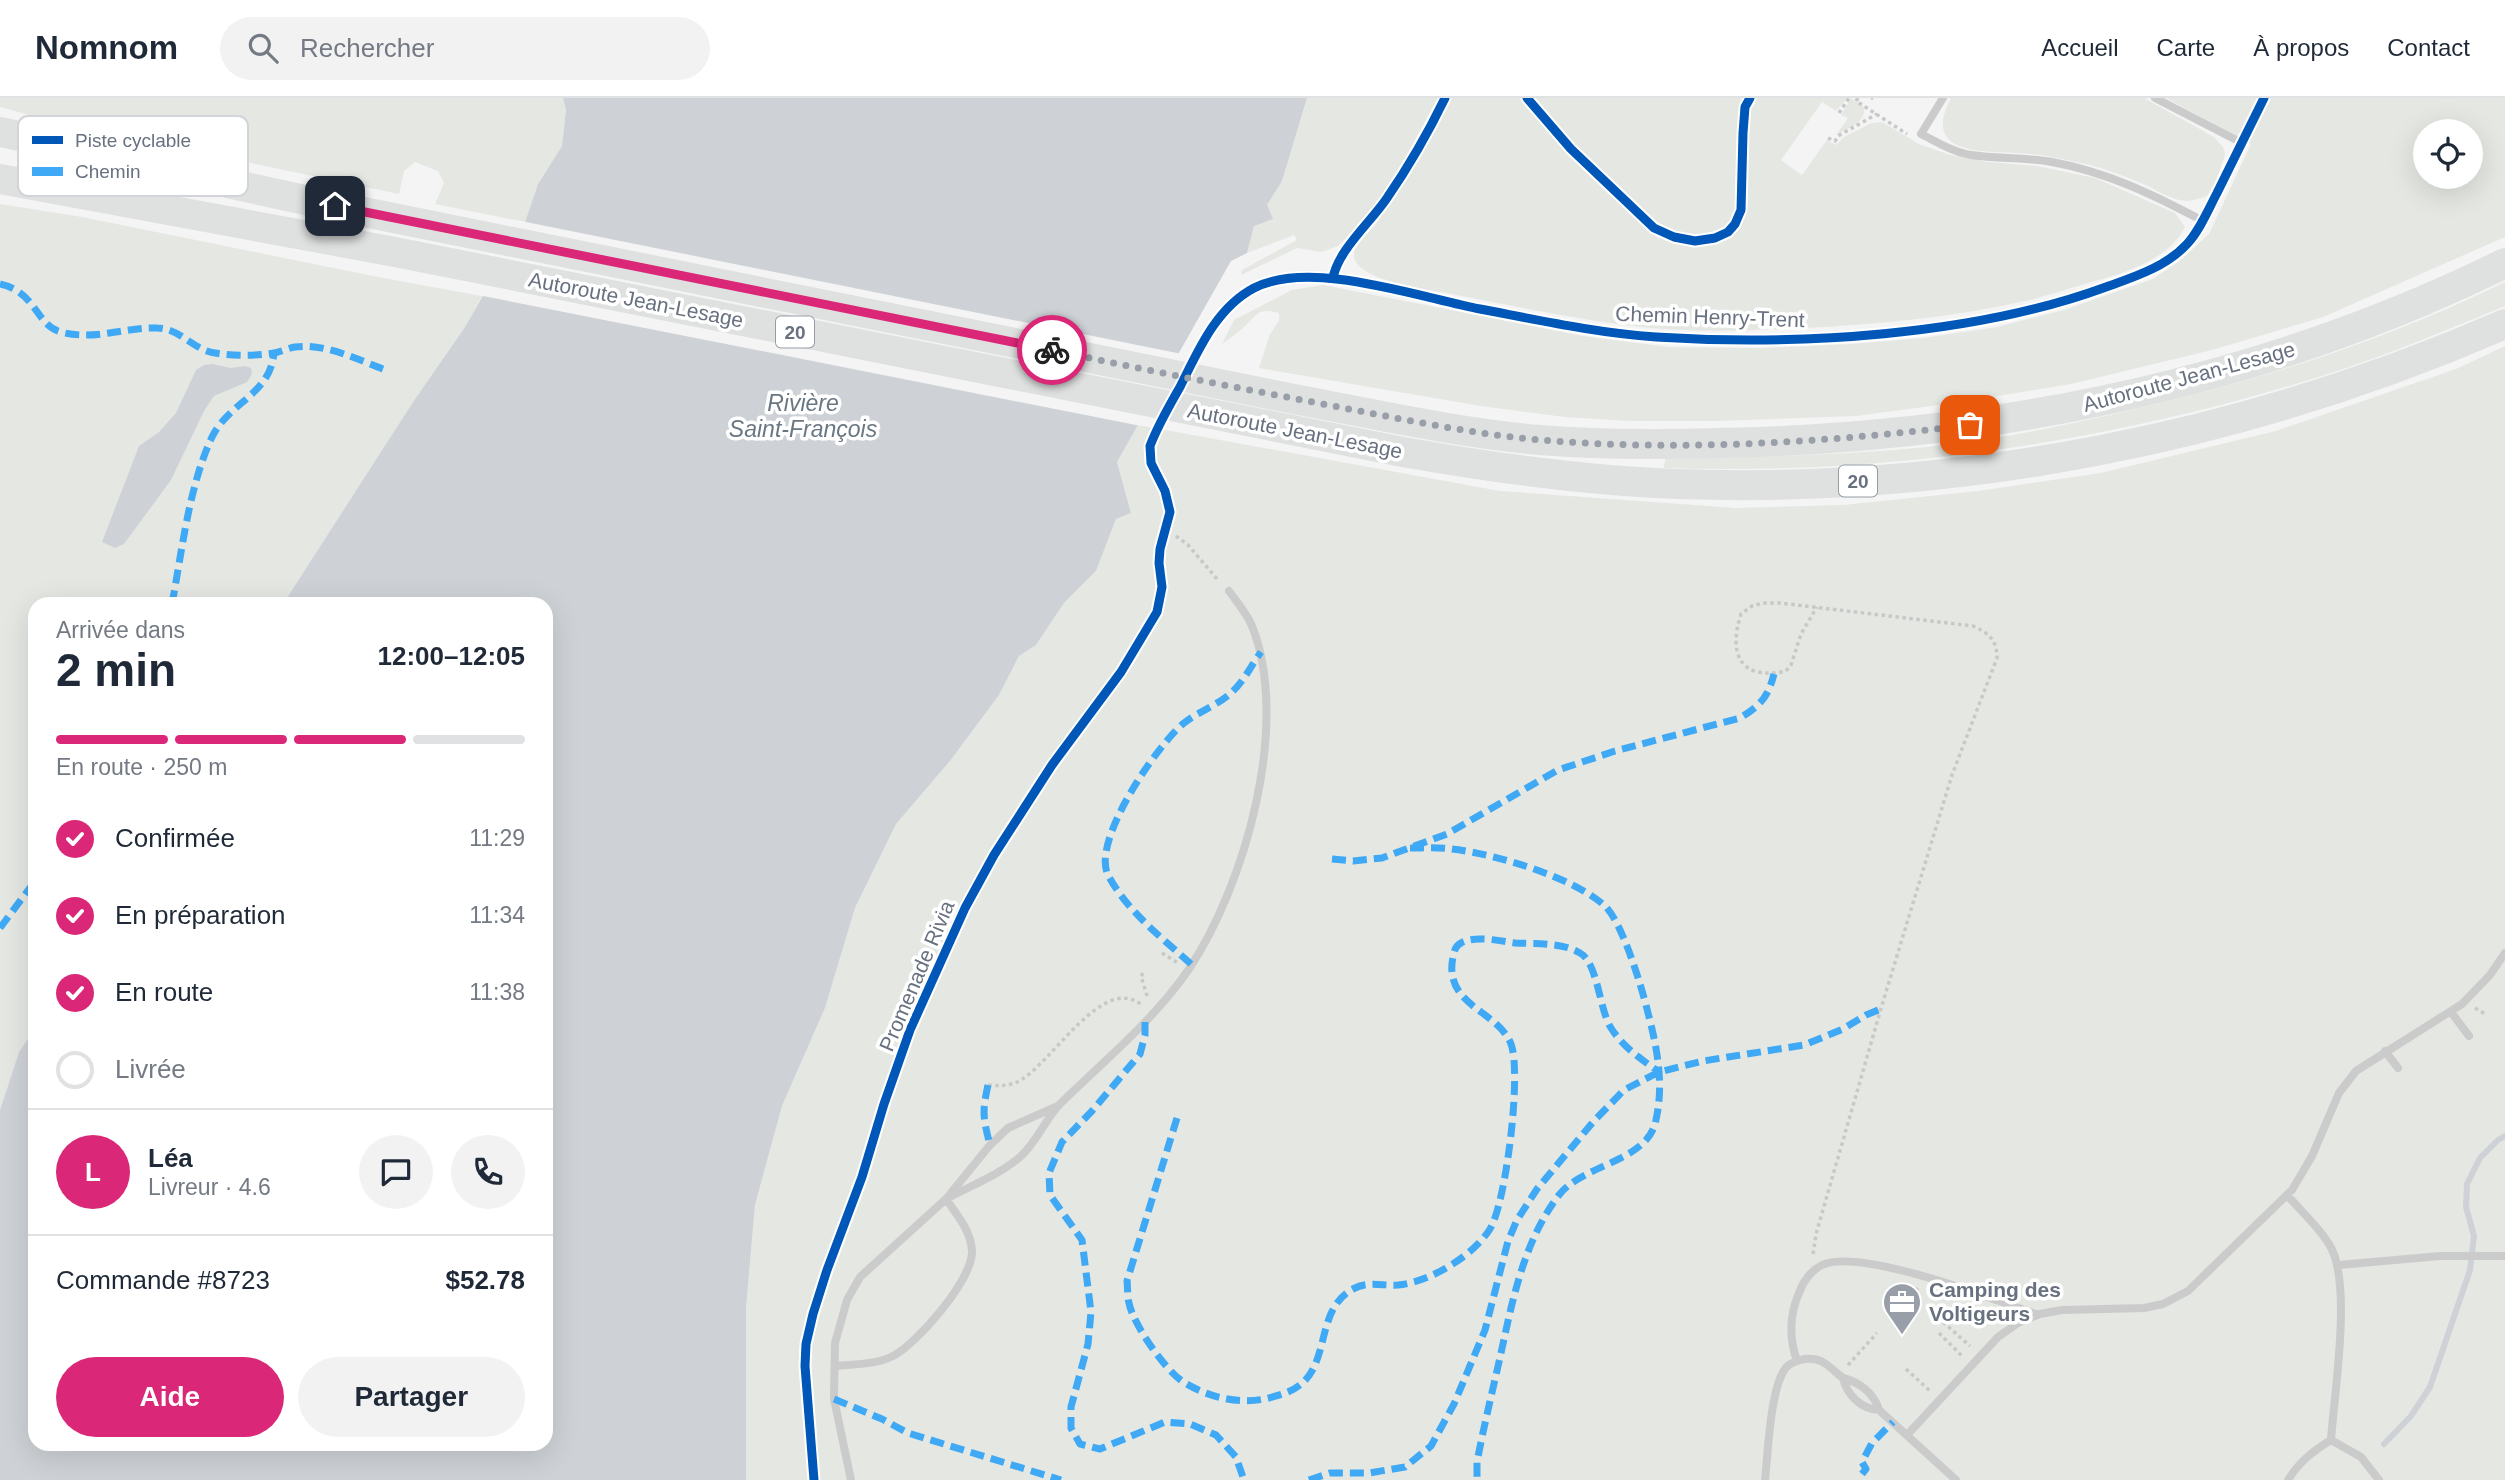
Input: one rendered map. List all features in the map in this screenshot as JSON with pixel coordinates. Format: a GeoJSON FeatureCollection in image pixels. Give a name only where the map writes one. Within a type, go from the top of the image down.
{"type":"FeatureCollection","features":[{"type":"Feature","properties":{"kind":"highway","name":"Autoroute Jean-Lesage"},"geometry":{"type":"LineString","coordinates":[[0,132],[18,136]]}},
{"type":"Feature","properties":{"kind":"highway","name":"Autoroute Jean-Lesage"},"geometry":{"type":"LineString","coordinates":[[0,178],[18,181]]}},
{"type":"Feature","properties":{"kind":"highway","name":"Autoroute Jean-Lesage"},"geometry":{"type":"LineString","coordinates":[[248,186],[1211,383],[1443,427],[1542,440],[1680,444],[1811,440],[1889,434],[2010,419],[2128,397],[2334,336],[2402,310],[2505,263]]}},
{"type":"Feature","properties":{"kind":"highway","name":"Autoroute Jean-Lesage"},"geometry":{"type":"LineString","coordinates":[[96,196],[395,252],[1416,454],[1548,474],[1680,484],[1843,482],[2001,467],[2155,438],[2259,412],[2367,378],[2505,324]]}},
{"type":"Feature","properties":{"kind":"lane"},"geometry":{"type":"LineString","coordinates":[[1943,98],[1921,134],[1951,149],[1969,154],[2051,162],[2103,175],[2138,187],[2203,221]]}},
{"type":"Feature","properties":{"kind":"lane"},"geometry":{"type":"LineString","coordinates":[[2155,98],[2242,143]]}},
{"type":"Feature","properties":{"kind":"lane","name":"Chemin Henry-Trent"},"geometry":{"type":"LineString","coordinates":[[1165,530],[1170,512],[1169,502],[1150,457],[1150,446],[1206,336],[1237,299],[1255,288],[1279,279],[1305,276],[1332,278],[1610,333],[1720,339],[1865,335],[2010,315],[2074,299],[2139,275],[2170,259],[2188,243],[2203,221],[2264,98]]}},
{"type":"Feature","properties":{"kind":"lane"},"geometry":{"type":"LineString","coordinates":[[946,1199],[1021,1157],[1058,1106],[1152,1015],[1188,969],[1223,906],[1242,855],[1258,791],[1266,737],[1264,664],[1251,622],[1229,591]]}},
{"type":"Feature","properties":{"kind":"lane"},"geometry":{"type":"LineString","coordinates":[[1907,1435],[1998,1337],[2012,1326],[2038,1315],[2062,1310],[2133,1310],[2162,1304],[2178,1297],[2204,1277],[2287,1195],[2312,1156],[2339,1093],[2356,1071],[2451,1012],[2473,995],[2505,953]]}},
{"type":"Feature","properties":{"kind":"lane"},"geometry":{"type":"LineString","coordinates":[[2451,1012],[2469,1036]]}},
{"type":"Feature","properties":{"kind":"lane"},"geometry":{"type":"LineString","coordinates":[[2385,1051],[2398,1068]]}},
{"type":"Feature","properties":{"kind":"lane"},"geometry":{"type":"LineString","coordinates":[[851,1480],[834,1399],[835,1343],[839,1320],[847,1300],[860,1277],[946,1199],[990,1145],[1008,1128],[1058,1106]]}},
{"type":"Feature","properties":{"kind":"lane"},"geometry":{"type":"LineString","coordinates":[[2287,1195],[2329,1244],[2339,1265],[2342,1300],[2331,1440]]}},
{"type":"Feature","properties":{"kind":"lane"},"geometry":{"type":"LineString","coordinates":[[835,1366],[876,1363],[908,1348],[940,1311],[965,1276],[972,1253],[970,1240],[964,1225],[946,1199]]}},
{"type":"Feature","properties":{"kind":"lane"},"geometry":{"type":"LineString","coordinates":[[2339,1265],[2440,1256],[2505,1256]]}},
{"type":"Feature","properties":{"kind":"lane"},"geometry":{"type":"LineString","coordinates":[[1797,1361],[1791,1338],[1794,1305],[1808,1276],[1830,1262],[1858,1262],[1913,1274],[1969,1290],[2038,1315]]}},
{"type":"Feature","properties":{"kind":"lane"},"geometry":{"type":"LineString","coordinates":[[1765,1480],[1780,1380],[1787,1366],[1797,1361],[1821,1361],[1843,1378],[1855,1381],[1876,1399],[1879,1410],[1956,1480]]}},
{"type":"Feature","properties":{"kind":"lane"},"geometry":{"type":"LineString","coordinates":[[1843,1378],[1846,1391],[1868,1409],[1879,1410]]}},
{"type":"Feature","properties":{"kind":"lane"},"geometry":{"type":"LineString","coordinates":[[2288,1480],[2312,1452],[2331,1440]]}},
{"type":"Feature","properties":{"kind":"lane"},"geometry":{"type":"LineString","coordinates":[[2331,1440],[2361,1457],[2379,1480]]}},
{"type":"Feature","properties":{"kind":"lane"},"geometry":{"type":"LineString","coordinates":[[848,1467],[858,1480]]}},
{"type":"Feature","properties":{"kind":"path"},"geometry":{"type":"LineString","coordinates":[[1839,113],[1849,98]]}},
{"type":"Feature","properties":{"kind":"path"},"geometry":{"type":"LineString","coordinates":[[1858,98],[1856,101],[1916,139],[1921,134]]}},
{"type":"Feature","properties":{"kind":"path"},"geometry":{"type":"LineString","coordinates":[[1828,138],[1835,141],[1838,136],[1877,114]]}},
{"type":"Feature","properties":{"kind":"path"},"geometry":{"type":"LineString","coordinates":[[1165,530],[1188,545],[1218,580]]}},
{"type":"Feature","properties":{"kind":"path"},"geometry":{"type":"LineString","coordinates":[[1814,1270],[1816,1234],[1881,1009],[1952,775],[1997,658],[1997,647],[1988,632],[1973,626],[1817,607],[1763,603],[1752,606],[1741,614],[1736,644],[1741,664],[1747,669],[1763,673],[1786,671],[1791,665],[1801,635],[1817,607]]}},
{"type":"Feature","properties":{"kind":"path"},"geometry":{"type":"LineString","coordinates":[[1162,953],[1188,969]]}},
{"type":"Feature","properties":{"kind":"path"},"geometry":{"type":"LineString","coordinates":[[1143,973],[1141,976],[1152,1015]]}},
{"type":"Feature","properties":{"kind":"path"},"geometry":{"type":"LineString","coordinates":[[988,1085],[999,1087],[1017,1082],[1101,1004],[1115,998],[1129,998],[1138,1002],[1152,1015]]}},
{"type":"Feature","properties":{"kind":"path"},"geometry":{"type":"LineString","coordinates":[[1943,1322],[1959,1335]]}},
{"type":"Feature","properties":{"kind":"path"},"geometry":{"type":"LineString","coordinates":[[1849,1364],[1877,1333]]}},
{"type":"Feature","properties":{"kind":"path"},"geometry":{"type":"LineString","coordinates":[[1939,1333],[1951,1344]]}},
{"type":"Feature","properties":{"kind":"path"},"geometry":{"type":"LineString","coordinates":[[1906,1369],[1918,1380]]}},
{"type":"Feature","properties":{"kind":"shaded area"},"geometry":{"type":"Polygon","coordinates":[[[0,98],[563,98],[566,110],[562,146],[538,184],[525,222],[435,204],[444,183],[438,171],[415,162],[404,171],[399,194],[248,162],[248,116],[33,116],[0,107],[0,98]]]}},
{"type":"Feature","properties":{"kind":"shaded area"},"geometry":{"type":"Polygon","coordinates":[[[1307,98],[1438,98],[1389,187],[1338,246],[1321,252],[1297,248],[1241,275],[1242,270],[1297,240],[1294,235],[1247,253],[1254,226],[1282,181],[1307,98]]]}},
{"type":"Feature","properties":{"kind":"shaded area"},"geometry":{"type":"Polygon","coordinates":[[[1450,98],[1847,98],[1836,111],[1822,102],[1781,160],[1802,175],[1827,140],[1836,145],[1844,137],[1872,123],[1882,122],[1919,144],[1950,155],[1988,162],[2037,166],[2095,178],[2175,213],[2185,227],[2166,250],[2140,266],[2051,294],[1993,308],[1886,322],[1766,330],[1708,331],[1601,322],[1412,287],[1380,278],[1366,272],[1357,264],[1354,255],[1357,246],[1398,192],[1450,98]]]}},
{"type":"Feature","properties":{"kind":"shaded area"},"geometry":{"type":"Polygon","coordinates":[[[1851,98],[1864,107],[1864,113],[1859,121],[1836,135],[1848,118],[1841,115],[1851,98]]]}},
{"type":"Feature","properties":{"kind":"shaded area"},"geometry":{"type":"Polygon","coordinates":[[[1951,98],[2144,98],[2214,137],[2223,147],[2225,155],[2207,196],[2181,200],[2125,176],[2090,165],[2038,155],[1965,148],[1952,142],[1944,132],[1943,118],[1951,98]]]}},
{"type":"Feature","properties":{"kind":"shaded area"},"geometry":{"type":"Polygon","coordinates":[[[2166,98],[2505,98],[2505,237],[2323,317],[2212,350],[2071,384],[1856,416],[1630,421],[1565,417],[1481,406],[1259,368],[1270,334],[1279,321],[1279,313],[1259,313],[1222,344],[1234,320],[1292,290],[1323,285],[1583,336],[1668,347],[1758,348],[1923,338],[1997,327],[2064,310],[2153,279],[2181,260],[2209,234],[2251,144],[2166,98]]]}},
{"type":"Feature","properties":{"kind":"shaded area"},"geometry":{"type":"Polygon","coordinates":[[[0,204],[82,217],[482,296],[465,327],[413,402],[288,597],[28,597],[28,1038],[19,1052],[0,1110],[0,204]]]}},
{"type":"Feature","properties":{"kind":"shaded area"},"geometry":{"type":"Polygon","coordinates":[[[2505,282],[2505,306],[2434,335],[2312,379],[2153,421],[2073,438],[1911,460],[1747,469],[1664,468],[1665,459],[1846,453],[1955,444],[2091,419],[2231,385],[2324,356],[2416,322],[2505,282]]]}},
{"type":"Feature","properties":{"kind":"shaded area"},"geometry":{"type":"Polygon","coordinates":[[[2505,346],[2505,1480],[746,1480],[746,1308],[755,1205],[782,1106],[825,1008],[855,908],[896,824],[950,761],[999,695],[1019,656],[1036,645],[1064,603],[1096,571],[1116,519],[1131,513],[1117,462],[1138,425],[1500,491],[1736,508],[1844,505],[1978,491],[2101,473],[2276,431],[2456,369],[2505,346]]]}},
{"type":"Feature","properties":{"kind":"water","name":"Rivière Saint-François"},"geometry":{"type":"Polygon","coordinates":[[[563,98],[1307,98],[1282,181],[1267,205],[1273,219],[1254,226],[1247,253],[1231,261],[1117,462],[1131,513],[1116,519],[1096,571],[1064,603],[1036,645],[1019,656],[999,695],[950,761],[896,824],[855,908],[825,1008],[782,1106],[755,1205],[746,1308],[746,1480],[0,1480],[0,1110],[19,1052],[28,1038],[28,1451],[553,1451],[553,597],[288,597],[413,402],[465,327],[525,222],[538,184],[562,146],[566,110],[563,98]]]}},
{"type":"Feature","properties":{"kind":"water"},"geometry":{"type":"Polygon","coordinates":[[[212,364],[231,368],[245,366],[251,368],[252,374],[247,382],[214,396],[171,480],[124,544],[115,548],[102,542],[139,446],[159,432],[176,413],[196,370],[212,364]]]}},
{"type":"Feature","properties":{"kind":"pier"},"geometry":{"type":"Polygon","coordinates":[[[521,221],[1182,354],[1141,426],[478,295],[521,221]]]}},
{"type":"Feature","properties":{"kind":"waterway"},"geometry":{"type":"LineString","coordinates":[[2384,1444],[2411,1416],[2430,1387],[2470,1270],[2474,1236],[2466,1207],[2467,1184],[2480,1158],[2505,1136]]}},
{"type":"Feature","properties":{"kind":"marked path"},"geometry":{"type":"LineString","coordinates":[[0,284],[22,294],[46,323],[61,332],[85,335],[157,328],[173,331],[200,348],[215,353],[252,355],[295,347],[318,347],[383,369]]}},
{"type":"Feature","properties":{"kind":"marked path"},"geometry":{"type":"LineString","coordinates":[[173,597],[187,519],[204,456],[219,425],[265,379],[274,353]]}},
{"type":"Feature","properties":{"kind":"marked path"},"geometry":{"type":"LineString","coordinates":[[1191,964],[1146,923],[1116,888],[1108,875],[1105,860],[1109,840],[1117,818],[1158,751],[1184,723],[1233,691],[1261,652]]}},
{"type":"Feature","properties":{"kind":"marked path"},"geometry":{"type":"LineString","coordinates":[[1332,859],[1353,861],[1382,858],[1447,834],[1558,770],[1615,751],[1740,718],[1763,700],[1774,674]]}},
{"type":"Feature","properties":{"kind":"marked path"},"geometry":{"type":"LineString","coordinates":[[1410,848],[1452,849],[1533,868],[1574,886],[1605,906],[1618,925],[1636,970],[1651,1023],[1660,1080],[1658,1109],[1649,1137],[1626,1155],[1569,1185],[1559,1195],[1537,1231],[1521,1271],[1510,1312],[1477,1462],[1477,1480]]}},
{"type":"Feature","properties":{"kind":"marked path"},"geometry":{"type":"LineString","coordinates":[[0,928],[28,890]]}},
{"type":"Feature","properties":{"kind":"marked path"},"geometry":{"type":"LineString","coordinates":[[1177,1118],[1127,1281],[1129,1303],[1143,1335],[1177,1377],[1215,1396],[1248,1401],[1293,1390],[1310,1375],[1328,1321],[1342,1297],[1360,1286],[1410,1283],[1437,1273],[1473,1249],[1490,1229],[1507,1167],[1515,1081],[1514,1059],[1511,1044],[1504,1033],[1473,1006],[1456,986],[1452,973],[1453,957],[1459,944],[1473,939],[1488,939],[1557,945],[1580,953],[1591,966],[1611,1028],[1627,1047],[1659,1072]]}},
{"type":"Feature","properties":{"kind":"marked path"},"geometry":{"type":"LineString","coordinates":[[1309,1480],[1330,1473],[1369,1473],[1405,1467],[1431,1446],[1454,1404],[1485,1330],[1508,1241],[1517,1220],[1537,1189],[1593,1122],[1624,1090],[1659,1072],[1703,1061],[1804,1045],[1881,1009]]}},
{"type":"Feature","properties":{"kind":"marked path"},"geometry":{"type":"LineString","coordinates":[[1145,1022],[1140,1054],[1062,1142],[1049,1173],[1050,1195],[1082,1240],[1091,1312],[1088,1344],[1071,1407],[1071,1428],[1080,1444],[1100,1449],[1165,1422],[1190,1424],[1216,1435],[1236,1457],[1244,1480]]}},
{"type":"Feature","properties":{"kind":"marked path"},"geometry":{"type":"LineString","coordinates":[[988,1085],[984,1115],[990,1145]]}},
{"type":"Feature","properties":{"kind":"marked path"},"geometry":{"type":"LineString","coordinates":[[834,1399],[908,1433],[1061,1480]]}},
{"type":"Feature","properties":{"kind":"marked path"},"geometry":{"type":"LineString","coordinates":[[1862,1474],[1866,1469],[1862,1462],[1872,1443],[1893,1422]]}},
{"type":"Feature","properties":{"kind":"cycle path"},"geometry":{"type":"LineString","coordinates":[[1333,278],[1341,257],[1403,174],[1445,98]]}},
{"type":"Feature","properties":{"kind":"cycle path"},"geometry":{"type":"LineString","coordinates":[[1527,98],[1571,149],[1654,228],[1674,237],[1695,241],[1715,238],[1728,232],[1741,210],[1745,107],[1750,98]]}},
{"type":"Feature","properties":{"kind":"cycle path","name":"Promenade Rivia"},"geometry":{"type":"LineString","coordinates":[[814,1480],[805,1366],[806,1344],[827,1270],[862,1177],[910,1030],[965,908],[994,855],[1052,765],[1121,672],[1157,612],[1162,587],[1160,549],[1170,512],[1165,491],[1151,463],[1150,446],[1201,345],[1229,307],[1254,288],[1278,280],[1305,277],[1365,283],[1546,322],[1656,337],[1767,340],[1825,338],[1884,334],[1999,317],[2054,304],[2117,283],[2149,270],[2179,252],[2204,220],[2264,98]]}},
{"type":"Feature","properties":{"kind":"way so far"},"geometry":{"type":"LineString","coordinates":[[1052,350],[1443,427],[1542,440],[1640,444],[1738,443],[1870,436],[1970,425]]}},
{"type":"Feature","properties":{"kind":"place","name":"Camping des Voltigeurs"},"geometry":{"type":"Point","coordinates":[1902,1336]}},
{"type":"Feature","properties":{"kind":"route"},"geometry":{"type":"LineString","coordinates":[[335,206],[1052,350]]}}]}
